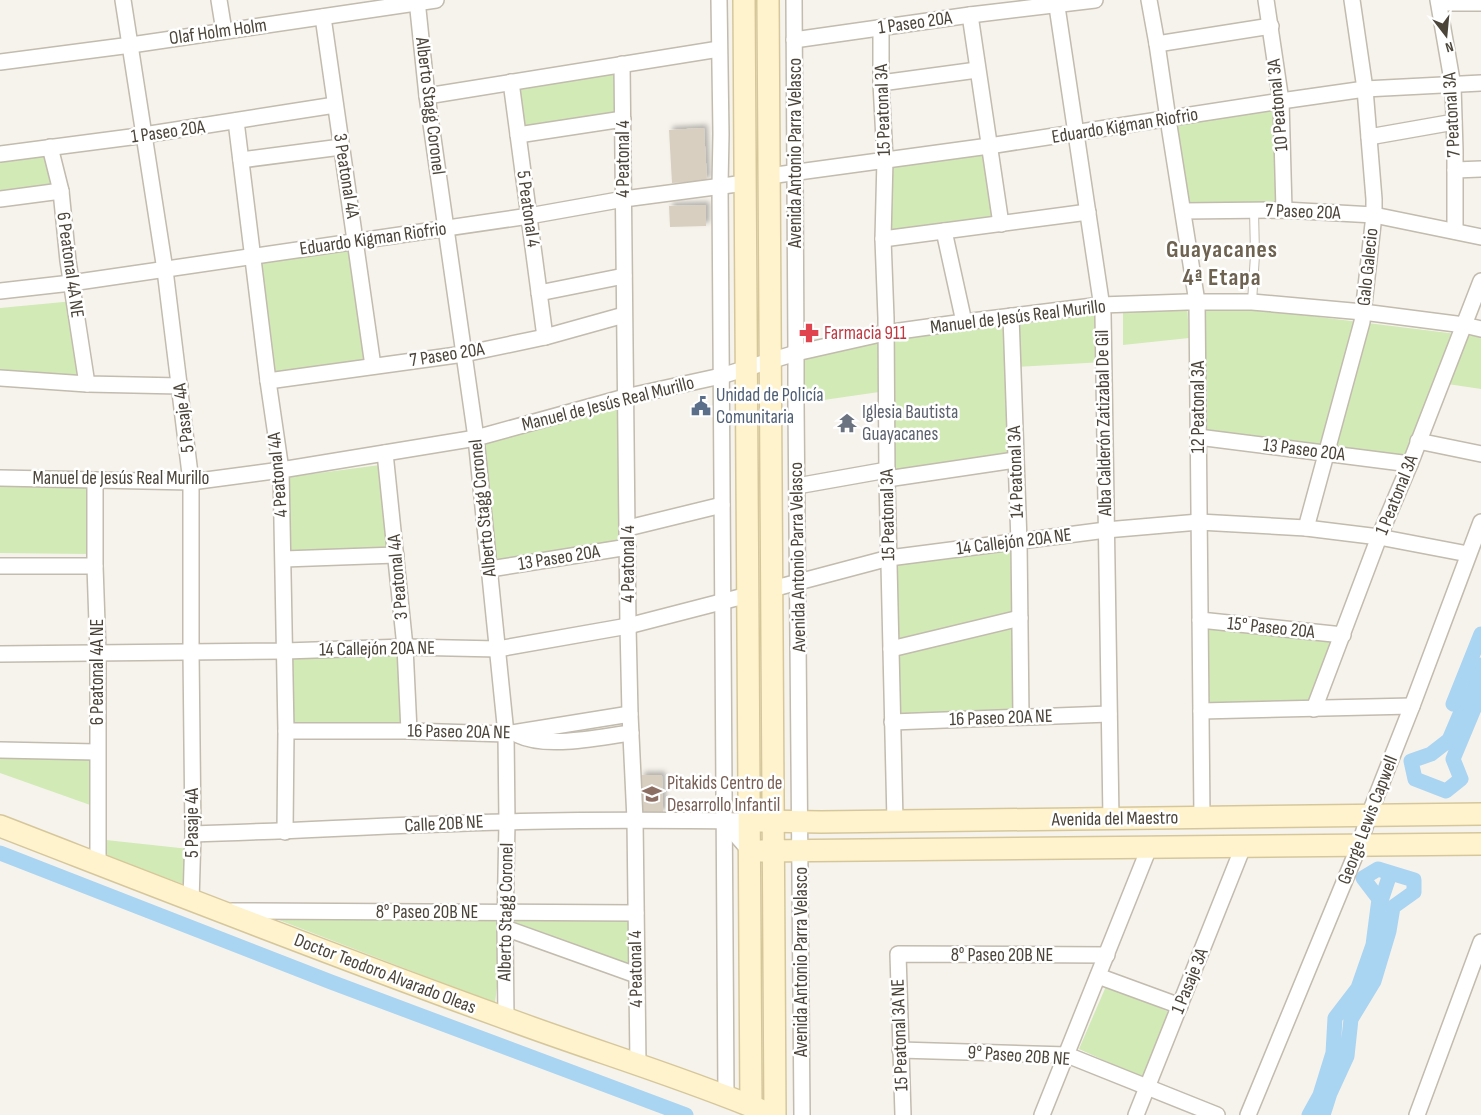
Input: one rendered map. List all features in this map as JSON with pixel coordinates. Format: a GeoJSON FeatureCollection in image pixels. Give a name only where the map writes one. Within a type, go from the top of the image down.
{"type":"FeatureCollection","features":[{"type":"Feature","properties":{"kind":"street","name":"5 Pasaje 4A"},"geometry":{"type":"LineString","coordinates":[[123,0],[165,270],[191,482],[192,901]]}},
{"type":"Feature","properties":{"kind":"street"},"geometry":{"type":"LineString","coordinates":[[219,0],[224,31]]}},
{"type":"Feature","properties":{"kind":"street","name":"Olaf Holm Holm"},"geometry":{"type":"LineString","coordinates":[[0,62],[224,31],[417,1],[436,0]]}},
{"type":"Feature","properties":{"kind":"street"},"geometry":{"type":"LineString","coordinates":[[718,0],[721,134],[726,1095]]}},
{"type":"Feature","properties":{"kind":"street"},"geometry":{"type":"LineString","coordinates":[[744,0],[752,1106]]}},
{"type":"Feature","properties":{"kind":"street","name":"Avenida Antonio Parra Velasco"},"geometry":{"type":"LineString","coordinates":[[768,0],[774,822],[774,1115]]}},
{"type":"Feature","properties":{"kind":"street","name":"Avenida Antonio Parra Velasco"},"geometry":{"type":"LineString","coordinates":[[794,0],[802,1115]]}},
{"type":"Feature","properties":{"kind":"street","name":"1 Paseo 20A"},"geometry":{"type":"LineString","coordinates":[[794,40],[1056,2],[1095,0]]}},
{"type":"Feature","properties":{"kind":"street","name":"12 Peatonal 3A"},"geometry":{"type":"LineString","coordinates":[[1149,0],[1197,302],[1202,818]]}},
{"type":"Feature","properties":{"kind":"street","name":"10 Peatonal 3A"},"geometry":{"type":"LineString","coordinates":[[1266,0],[1281,101],[1284,210]]}},
{"type":"Feature","properties":{"kind":"street","name":"Galo Galecio"},"geometry":{"type":"LineString","coordinates":[[1306,528],[1362,322],[1374,215],[1365,90],[1352,0]]}},
{"type":"Feature","properties":{"kind":"street","name":"Alberto Stagg Coronel"},"geometry":{"type":"LineString","coordinates":[[417,1],[427,96],[476,438],[498,649],[510,734],[506,912],[504,928],[506,1019]]}},
{"type":"Feature","properties":{"kind":"street"},"geometry":{"type":"LineString","coordinates":[[1438,1],[1481,3]]}},
{"type":"Feature","properties":{"kind":"street","name":"7 Peatonal 3A"},"geometry":{"type":"LineString","coordinates":[[1438,1],[1452,86],[1455,231]]}},
{"type":"Feature","properties":{"kind":"street","name":"Alba Calderón Zatizabal De Gil"},"geometry":{"type":"LineString","coordinates":[[1056,2],[1103,314],[1111,819]]}},
{"type":"Feature","properties":{"kind":"street"},"geometry":{"type":"LineString","coordinates":[[970,15],[1001,224]]}},
{"type":"Feature","properties":{"kind":"street","name":"3 Peatonal 4A"},"geometry":{"type":"LineString","coordinates":[[323,16],[373,366]]}},
{"type":"Feature","properties":{"kind":"street"},"geometry":{"type":"LineString","coordinates":[[1157,44],[1270,26]]}},
{"type":"Feature","properties":{"kind":"street","name":"15 Peatonal 3A"},"geometry":{"type":"LineString","coordinates":[[881,28],[881,83],[885,160],[884,239],[887,474],[895,821]]}},
{"type":"Feature","properties":{"kind":"street"},"geometry":{"type":"LineString","coordinates":[[427,96],[719,49]]}},
{"type":"Feature","properties":{"kind":"street","name":"4 Peatonal 4"},"geometry":{"type":"LineString","coordinates":[[622,64],[628,626],[635,820],[638,1064]]}},
{"type":"Feature","properties":{"kind":"street"},"geometry":{"type":"LineString","coordinates":[[881,83],[977,70]]}},
{"type":"Feature","properties":{"kind":"street","name":"5 Peatonal 4"},"geometry":{"type":"LineString","coordinates":[[511,82],[545,337]]}},
{"type":"Feature","properties":{"kind":"street","name":"Eduardo Kigman Riofrio"},"geometry":{"type":"LineString","coordinates":[[769,176],[989,146],[1365,90],[1481,83]]}},
{"type":"Feature","properties":{"kind":"street","name":"1 Paseo 20A"},"geometry":{"type":"LineString","coordinates":[[0,154],[145,135],[335,106]]}},
{"type":"Feature","properties":{"kind":"street"},"geometry":{"type":"LineString","coordinates":[[518,135],[623,119]]}},
{"type":"Feature","properties":{"kind":"street","name":"4 Peatonal 4A"},"geometry":{"type":"LineString","coordinates":[[236,121],[268,381],[281,470],[286,731],[285,832]]}},
{"type":"Feature","properties":{"kind":"street"},"geometry":{"type":"LineString","coordinates":[[1369,137],[1454,122]]}},
{"type":"Feature","properties":{"kind":"street","name":"6 Peatonal 4A NE"},"geometry":{"type":"LineString","coordinates":[[50,146],[61,192],[71,283],[87,384]]}},
{"type":"Feature","properties":{"kind":"street"},"geometry":{"type":"LineString","coordinates":[[241,160],[341,147]]}},
{"type":"Feature","properties":{"kind":"street"},"geometry":{"type":"LineString","coordinates":[[1455,170],[1481,169]]}},
{"type":"Feature","properties":{"kind":"street","name":"Eduardo Kigman Riofrio"},"geometry":{"type":"LineString","coordinates":[[0,291],[165,270],[529,216],[624,198],[745,182]]}},
{"type":"Feature","properties":{"kind":"street"},"geometry":{"type":"LineString","coordinates":[[0,199],[61,192]]}},
{"type":"Feature","properties":{"kind":"street","name":"7 Paseo 20A"},"geometry":{"type":"LineString","coordinates":[[1183,211],[1284,210],[1374,215],[1481,237]]}},
{"type":"Feature","properties":{"kind":"street"},"geometry":{"type":"LineString","coordinates":[[884,239],[1088,212]]}},
{"type":"Feature","properties":{"kind":"street"},"geometry":{"type":"LineString","coordinates":[[944,231],[964,322]]}},
{"type":"Feature","properties":{"kind":"street"},"geometry":{"type":"LineString","coordinates":[[539,293],[624,276]]}},
{"type":"Feature","properties":{"kind":"street","name":"1 Peatonal 3A"},"geometry":{"type":"LineString","coordinates":[[1314,709],[1379,538],[1410,464],[1481,281]]}},
{"type":"Feature","properties":{"kind":"street","name":"Manuel de Jesús Real Murillo"},"geometry":{"type":"LineString","coordinates":[[0,478],[191,482],[281,470],[476,438],[626,398],[721,376],[796,353],[885,334],[1101,305],[1252,302],[1363,312],[1464,325],[1481,329]]}},
{"type":"Feature","properties":{"kind":"street","name":"7 Paseo 20A"},"geometry":{"type":"LineString","coordinates":[[268,381],[464,354],[545,337],[624,315]]}},
{"type":"Feature","properties":{"kind":"street","name":"14 Peatonal 3A"},"geometry":{"type":"LineString","coordinates":[[1011,316],[1019,542],[1021,717]]}},
{"type":"Feature","properties":{"kind":"street"},"geometry":{"type":"LineString","coordinates":[[0,378],[87,384],[180,386]]}},
{"type":"Feature","properties":{"kind":"street","name":"13 Paseo 20A"},"geometry":{"type":"LineString","coordinates":[[1198,437],[1410,464]]}},
{"type":"Feature","properties":{"kind":"street"},"geometry":{"type":"LineString","coordinates":[[1418,441],[1481,454]]}},
{"type":"Feature","properties":{"kind":"street","name":"3 Peatonal 4A"},"geometry":{"type":"LineString","coordinates":[[385,453],[405,647],[409,731]]}},
{"type":"Feature","properties":{"kind":"street"},"geometry":{"type":"LineString","coordinates":[[797,486],[1015,460]]}},
{"type":"Feature","properties":{"kind":"street","name":"6 Peatonal 4A NE"},"geometry":{"type":"LineString","coordinates":[[95,480],[98,652],[98,864]]}},
{"type":"Feature","properties":{"kind":"street"},"geometry":{"type":"LineString","coordinates":[[628,528],[722,505]]}},
{"type":"Feature","properties":{"kind":"street","name":"14 Callejón 20A NE"},"geometry":{"type":"LineString","coordinates":[[772,589],[889,558],[1106,530],[1199,522],[1306,528],[1379,538],[1468,554]]}},
{"type":"Feature","properties":{"kind":"street","name":"George Lewis Capwell"},"geometry":{"type":"LineString","coordinates":[[1248,1115],[1359,846],[1369,815],[1376,801],[1481,522]]}},
{"type":"Feature","properties":{"kind":"street","name":"13 Paseo 20A"},"geometry":{"type":"LineString","coordinates":[[490,568],[628,547]]}},
{"type":"Feature","properties":{"kind":"street"},"geometry":{"type":"LineString","coordinates":[[284,559],[396,555]]}},
{"type":"Feature","properties":{"kind":"street"},"geometry":{"type":"LineString","coordinates":[[0,566],[96,566]]}},
{"type":"Feature","properties":{"kind":"street","name":"14 Callejón 20A NE"},"geometry":{"type":"LineString","coordinates":[[0,654],[285,651],[405,647],[498,649],[628,626],[748,596]]}},
{"type":"Feature","properties":{"kind":"street"},"geometry":{"type":"LineString","coordinates":[[891,649],[1020,618]]}},
{"type":"Feature","properties":{"kind":"street","name":"15° Paseo 20A"},"geometry":{"type":"LineString","coordinates":[[1200,620],[1343,635]]}},
{"type":"Feature","properties":{"kind":"street"},"geometry":{"type":"LineString","coordinates":[[1201,711],[1412,706]]}},
{"type":"Feature","properties":{"kind":"street","name":"16 Paseo 20A NE"},"geometry":{"type":"LineString","coordinates":[[286,731],[409,731],[510,734],[630,714]]}},
{"type":"Feature","properties":{"kind":"street","name":"16 Paseo 20A NE"},"geometry":{"type":"LineString","coordinates":[[892,722],[1109,714]]}},
{"type":"Feature","properties":{"kind":"street"},"geometry":{"type":"LineString","coordinates":[[510,734],[523,738],[558,742],[631,733]]}},
{"type":"Feature","properties":{"kind":"street"},"geometry":{"type":"LineString","coordinates":[[0,750],[97,752]]}},
{"type":"Feature","properties":{"kind":"street"},"geometry":{"type":"LineString","coordinates":[[1441,845],[1455,814]]}},
{"type":"Feature","properties":{"kind":"street","name":"Avenida del Maestro"},"geometry":{"type":"LineString","coordinates":[[750,821],[1481,814]]}},
{"type":"Feature","properties":{"kind":"street"},"geometry":{"type":"LineString","coordinates":[[724,821],[750,851]]}},
{"type":"Feature","properties":{"kind":"street","name":"Calle 20B NE"},"geometry":{"type":"LineString","coordinates":[[193,834],[285,832],[507,822],[750,821]]}},
{"type":"Feature","properties":{"kind":"street","name":"Doctor Teodoro Alvarado Oleas"},"geometry":{"type":"LineString","coordinates":[[0,826],[219,912],[506,1019],[726,1095],[774,1115]]}},
{"type":"Feature","properties":{"kind":"street","name":"Avenida del Maestro"},"geometry":{"type":"LineString","coordinates":[[750,851],[1481,844]]}},
{"type":"Feature","properties":{"kind":"street","name":"1 Pasaje 3A"},"geometry":{"type":"LineString","coordinates":[[1136,1115],[1243,847]]}},
{"type":"Feature","properties":{"kind":"street"},"geometry":{"type":"LineString","coordinates":[[1042,1115],[1149,848]]}},
{"type":"Feature","properties":{"kind":"street","name":"8° Paseo 20B NE"},"geometry":{"type":"LineString","coordinates":[[219,912],[636,913]]}},
{"type":"Feature","properties":{"kind":"street"},"geometry":{"type":"LineString","coordinates":[[504,928],[636,975]]}},
{"type":"Feature","properties":{"kind":"street"},"geometry":{"type":"LineString","coordinates":[[1417,1115],[1481,942]]}},
{"type":"Feature","properties":{"kind":"street","name":"8° Paseo 20B NE"},"geometry":{"type":"LineString","coordinates":[[898,954],[1107,955]]}},
{"type":"Feature","properties":{"kind":"street","name":"15 Peatonal 3A NE"},"geometry":{"type":"LineString","coordinates":[[898,954],[903,1115]]}},
{"type":"Feature","properties":{"kind":"street"},"geometry":{"type":"LineString","coordinates":[[1098,976],[1180,1006]]}},
{"type":"Feature","properties":{"kind":"street","name":"9° Paseo 20B NE"},"geometry":{"type":"LineString","coordinates":[[900,1050],[1067,1055],[1217,1115]]}},
{"type":"Feature","properties":{"kind":"lane"},"geometry":{"type":"LineString","coordinates":[[1252,302],[1255,256],[1254,210]]}},
{"type":"Feature","properties":{"kind":"green space"},"geometry":{"type":"Polygon","coordinates":[[[622,64],[623,119],[518,135],[511,82],[622,64]]]}},
{"type":"Feature","properties":{"kind":"green space"},"geometry":{"type":"Polygon","coordinates":[[[1281,101],[1284,210],[1183,211],[1168,119],[1281,101]]]}},
{"type":"Feature","properties":{"kind":"green space"},"geometry":{"type":"Polygon","coordinates":[[[989,146],[1001,224],[883,239],[885,159],[989,146]]]}},
{"type":"Feature","properties":{"kind":"green space"},"geometry":{"type":"Polygon","coordinates":[[[51,147],[58,191],[0,198],[0,159],[51,147]]]}},
{"type":"Feature","properties":{"kind":"green space"},"geometry":{"type":"Polygon","coordinates":[[[356,241],[373,366],[268,381],[253,257],[356,241]]]}},
{"type":"Feature","properties":{"kind":"green space"},"geometry":{"type":"Polygon","coordinates":[[[74,301],[86,384],[0,376],[0,308],[74,301]]]}},
{"type":"Feature","properties":{"kind":"green space"},"geometry":{"type":"Polygon","coordinates":[[[1197,302],[1481,337],[1481,389],[1441,383],[1410,464],[1198,437],[1197,302]]]}},
{"type":"Feature","properties":{"kind":"green space"},"geometry":{"type":"Polygon","coordinates":[[[1187,303],[1189,338],[1123,345],[1123,311],[1187,303]]]}},
{"type":"Feature","properties":{"kind":"green space"},"geometry":{"type":"Polygon","coordinates":[[[1103,314],[1104,362],[1014,367],[1015,460],[888,479],[886,391],[796,404],[796,353],[885,333],[1013,325],[1103,314]]]}},
{"type":"Feature","properties":{"kind":"green space"},"geometry":{"type":"Polygon","coordinates":[[[625,397],[628,547],[490,569],[476,438],[625,397]]]}},
{"type":"Feature","properties":{"kind":"green space"},"geometry":{"type":"Polygon","coordinates":[[[380,465],[390,555],[290,561],[289,477],[380,465]]]}},
{"type":"Feature","properties":{"kind":"green space"},"geometry":{"type":"Polygon","coordinates":[[[0,484],[91,486],[91,554],[0,553],[0,484]]]}},
{"type":"Feature","properties":{"kind":"green space"},"geometry":{"type":"Polygon","coordinates":[[[1017,542],[1020,717],[893,722],[889,559],[1017,542]]]}},
{"type":"Feature","properties":{"kind":"green space"},"geometry":{"type":"Polygon","coordinates":[[[1200,620],[1343,635],[1314,709],[1201,711],[1200,620]]]}},
{"type":"Feature","properties":{"kind":"green space"},"geometry":{"type":"Polygon","coordinates":[[[405,647],[409,731],[286,731],[285,651],[405,647]]]}},
{"type":"Feature","properties":{"kind":"green space"},"geometry":{"type":"Polygon","coordinates":[[[0,753],[94,754],[93,806],[0,773],[0,753]]]}},
{"type":"Feature","properties":{"kind":"green space"},"geometry":{"type":"Polygon","coordinates":[[[106,840],[189,849],[186,885],[105,856],[106,840]]]}},
{"type":"Feature","properties":{"kind":"green space"},"geometry":{"type":"Polygon","coordinates":[[[258,912],[635,913],[636,975],[505,920],[495,1003],[258,912]]]}},
{"type":"Feature","properties":{"kind":"green space"},"geometry":{"type":"Polygon","coordinates":[[[1107,984],[1171,1013],[1145,1079],[1079,1049],[1107,984]]]}},
{"type":"Feature","properties":{"kind":"building"},"geometry":{"type":"Polygon","coordinates":[[[704,128],[707,181],[672,183],[669,130],[704,128]]]}},
{"type":"Feature","properties":{"kind":"building"},"geometry":{"type":"Polygon","coordinates":[[[706,205],[706,226],[670,227],[669,206],[706,205]]]}},
{"type":"Feature","properties":{"kind":"building","name":"Pitakids Centro de Desarrollo Infantil"},"geometry":{"type":"Polygon","coordinates":[[[641,775],[662,775],[663,813],[641,813],[641,775]]]}},
{"type":"Feature","properties":{"kind":"waterway"},"geometry":{"type":"LineString","coordinates":[[1453,704],[1481,634]]}},
{"type":"Feature","properties":{"kind":"waterway"},"geometry":{"type":"LineString","coordinates":[[1481,665],[1449,740],[1431,754],[1411,761],[1415,779],[1446,791],[1461,779],[1453,759],[1481,692]]}},
{"type":"Feature","properties":{"kind":"waterway"},"geometry":{"type":"LineString","coordinates":[[0,853],[331,982],[686,1115]]}},
{"type":"Feature","properties":{"kind":"waterway"},"geometry":{"type":"LineString","coordinates":[[1309,1115],[1320,1095],[1333,1053],[1335,1018],[1358,988],[1373,945],[1379,899],[1363,878],[1378,869],[1414,880],[1414,892],[1393,907],[1389,931],[1374,981],[1351,1019],[1347,1056],[1330,1093],[1323,1115]]}},
{"type":"Feature","properties":{"kind":"waterway"},"geometry":{"type":"LineString","coordinates":[[1378,910],[1388,880]]}},
{"type":"Feature","properties":{"kind":"place","name":"Farmacia 911"},"geometry":{"type":"Point","coordinates":[809,333]}},
{"type":"Feature","properties":{"kind":"place","name":"Unidad de Policía Comunitaria"},"geometry":{"type":"Point","coordinates":[701,406]}},
{"type":"Feature","properties":{"kind":"place","name":"Iglesia Bautista Guayacanes"},"geometry":{"type":"Point","coordinates":[847,423]}},
{"type":"Feature","properties":{"kind":"place","name":"Pitakids Centro de Desarrollo Infantil"},"geometry":{"type":"Point","coordinates":[652,794]}},
{"type":"Feature","properties":{"kind":"district","name":"Guayacanes 4ª Etapa"},"geometry":{"type":"Point","coordinates":[1222,263]}}]}
